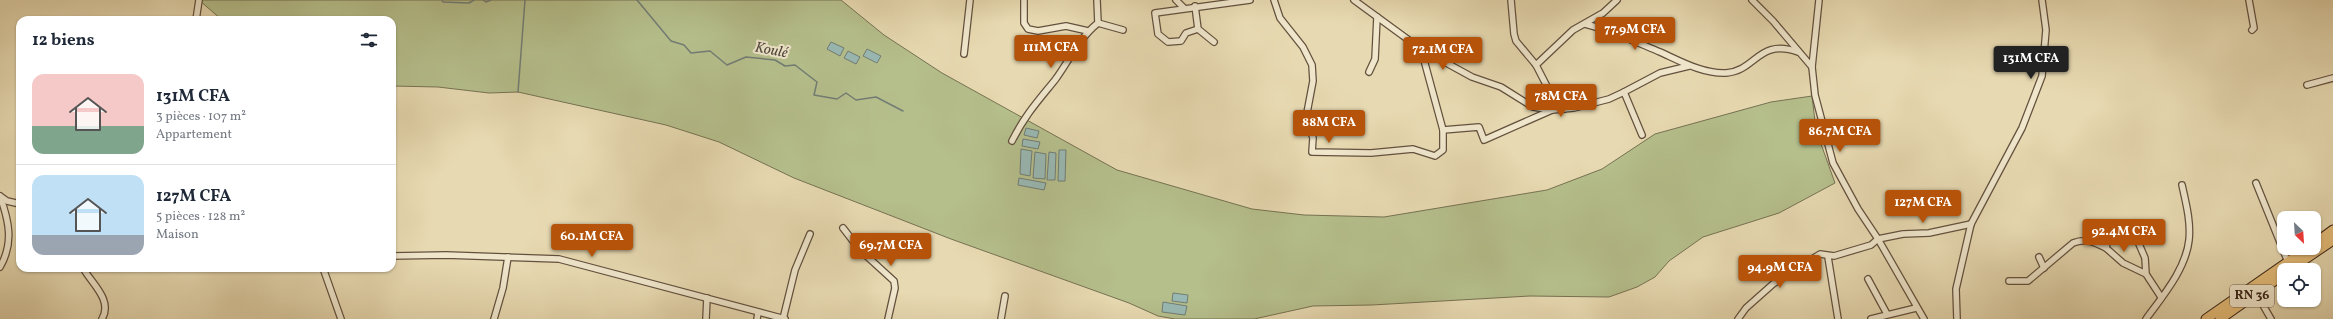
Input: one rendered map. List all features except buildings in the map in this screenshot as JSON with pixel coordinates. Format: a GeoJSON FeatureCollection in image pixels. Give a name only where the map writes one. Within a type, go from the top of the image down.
{"type":"FeatureCollection","features":[{"type":"Feature","properties":{"kind":"main road"},"geometry":{"type":"LineString","coordinates":[[2321,239],[2333,230]]}},
{"type":"Feature","properties":{"kind":"main road","name":"RN 36"},"geometry":{"type":"LineString","coordinates":[[2294,263],[2332,243]]}},
{"type":"Feature","properties":{"kind":"main road","name":"RN 36"},"geometry":{"type":"LineString","coordinates":[[2291,263],[2300,255]]}},
{"type":"Feature","properties":{"kind":"main road","name":"RN 36"},"geometry":{"type":"LineString","coordinates":[[2206,319],[2277,273]]}},
{"type":"Feature","properties":{"kind":"main road","name":"RN 36"},"geometry":{"type":"LineString","coordinates":[[2220,319],[2277,279]]}},
{"type":"Feature","properties":{"kind":"street"},"geometry":{"type":"LineString","coordinates":[[197,16],[199,0]]}},
{"type":"Feature","properties":{"kind":"street"},"geometry":{"type":"LineString","coordinates":[[964,54],[970,0]]}},
{"type":"Feature","properties":{"kind":"street"},"geometry":{"type":"LineString","coordinates":[[1024,0],[1024,23],[1028,29],[1038,31],[1066,26],[1088,31]]}},
{"type":"Feature","properties":{"kind":"street"},"geometry":{"type":"LineString","coordinates":[[1097,0],[1098,23]]}},
{"type":"Feature","properties":{"kind":"street"},"geometry":{"type":"LineString","coordinates":[[1176,0],[1184,8]]}},
{"type":"Feature","properties":{"kind":"street"},"geometry":{"type":"LineString","coordinates":[[1198,29],[1186,33],[1181,41],[1173,43],[1159,36],[1155,13],[1228,1],[1250,0]]}},
{"type":"Feature","properties":{"kind":"street"},"geometry":{"type":"LineString","coordinates":[[1274,0],[1280,18],[1304,47],[1312,65],[1314,81],[1306,118],[1313,138],[1312,152],[1371,153],[1413,149],[1435,156],[1443,150],[1443,130],[1421,49]]}},
{"type":"Feature","properties":{"kind":"street"},"geometry":{"type":"LineString","coordinates":[[1354,0],[1421,49],[1472,77],[1501,87],[1534,107],[1552,110],[1564,109],[1609,99],[1660,73],[1689,66]]}},
{"type":"Feature","properties":{"kind":"street"},"geometry":{"type":"LineString","coordinates":[[1511,0],[1514,34],[1536,65],[1555,102],[1564,109]]}},
{"type":"Feature","properties":{"kind":"street"},"geometry":{"type":"LineString","coordinates":[[1536,65],[1573,30],[1586,24],[1617,0]]}},
{"type":"Feature","properties":{"kind":"street"},"geometry":{"type":"LineString","coordinates":[[1752,0],[1812,67]]}},
{"type":"Feature","properties":{"kind":"street"},"geometry":{"type":"LineString","coordinates":[[1819,0],[1812,67],[1815,95],[1833,163],[1858,209],[1878,239],[1916,308],[1924,319]]}},
{"type":"Feature","properties":{"kind":"street"},"geometry":{"type":"LineString","coordinates":[[1957,319],[1956,289],[1971,224],[2022,128],[2042,76],[2046,30],[2042,0]]}},
{"type":"Feature","properties":{"kind":"street"},"geometry":{"type":"LineString","coordinates":[[2249,0],[2254,28],[2252,30]]}},
{"type":"Feature","properties":{"kind":"street"},"geometry":{"type":"LineString","coordinates":[[1195,6],[1198,29],[1214,42]]}},
{"type":"Feature","properties":{"kind":"street"},"geometry":{"type":"LineString","coordinates":[[1369,72],[1375,59],[1377,17]]}},
{"type":"Feature","properties":{"kind":"street"},"geometry":{"type":"LineString","coordinates":[[1012,140],[1024,118],[1054,80],[1088,31],[1098,23]]}},
{"type":"Feature","properties":{"kind":"street"},"geometry":{"type":"LineString","coordinates":[[1098,23],[1123,30]]}},
{"type":"Feature","properties":{"kind":"street"},"geometry":{"type":"LineString","coordinates":[[1586,24],[1650,48],[1689,66],[1718,73],[1728,73],[1742,68],[1761,53],[1774,49],[1788,48],[1799,52]]}},
{"type":"Feature","properties":{"kind":"street"},"geometry":{"type":"LineString","coordinates":[[2307,85],[2333,78]]}},
{"type":"Feature","properties":{"kind":"street"},"geometry":{"type":"LineString","coordinates":[[1624,92],[1642,135]]}},
{"type":"Feature","properties":{"kind":"street"},"geometry":{"type":"LineString","coordinates":[[1443,130],[1479,127],[1484,140],[1552,110]]}},
{"type":"Feature","properties":{"kind":"street"},"geometry":{"type":"LineString","coordinates":[[2256,183],[2287,263]]}},
{"type":"Feature","properties":{"kind":"street"},"geometry":{"type":"LineString","coordinates":[[2146,319],[2184,258],[2189,241],[2189,222],[2182,185]]}},
{"type":"Feature","properties":{"kind":"street"},"geometry":{"type":"LineString","coordinates":[[0,196],[7,201],[16,203]]}},
{"type":"Feature","properties":{"kind":"street"},"geometry":{"type":"LineString","coordinates":[[0,196],[8,222],[10,239],[8,250],[0,267]]}},
{"type":"Feature","properties":{"kind":"street"},"geometry":{"type":"LineString","coordinates":[[1741,318],[1764,291],[1778,280],[1820,254],[1828,257],[1871,245],[1878,239],[1903,234],[1930,233],[1971,224]]}},
{"type":"Feature","properties":{"kind":"street"},"geometry":{"type":"LineString","coordinates":[[2106,248],[2107,240],[2113,228],[2118,224],[2131,230],[2143,249],[2146,274],[2161,297]]}},
{"type":"Feature","properties":{"kind":"street"},"geometry":{"type":"LineString","coordinates":[[843,228],[860,250],[894,281],[894,294],[888,319]]}},
{"type":"Feature","properties":{"kind":"street"},"geometry":{"type":"LineString","coordinates":[[396,256],[559,259],[707,298],[758,316],[784,319],[795,270],[810,234]]}},
{"type":"Feature","properties":{"kind":"street"},"geometry":{"type":"LineString","coordinates":[[2009,282],[2028,281],[2058,257],[2063,250],[2082,240],[2090,240],[2106,248],[2123,263],[2146,274]]}},
{"type":"Feature","properties":{"kind":"street"},"geometry":{"type":"LineString","coordinates":[[494,319],[503,288],[508,257]]}},
{"type":"Feature","properties":{"kind":"street"},"geometry":{"type":"LineString","coordinates":[[1828,257],[1838,319]]}},
{"type":"Feature","properties":{"kind":"street"},"geometry":{"type":"LineString","coordinates":[[2039,257],[2044,268]]}},
{"type":"Feature","properties":{"kind":"street"},"geometry":{"type":"LineString","coordinates":[[85,272],[105,299],[106,309],[102,319]]}},
{"type":"Feature","properties":{"kind":"street"},"geometry":{"type":"LineString","coordinates":[[324,272],[341,319]]}},
{"type":"Feature","properties":{"kind":"street"},"geometry":{"type":"LineString","coordinates":[[1868,278],[1887,314]]}},
{"type":"Feature","properties":{"kind":"street"},"geometry":{"type":"LineString","coordinates":[[2256,293],[2271,319]]}},
{"type":"Feature","properties":{"kind":"street"},"geometry":{"type":"LineString","coordinates":[[1001,319],[1005,296]]}},
{"type":"Feature","properties":{"kind":"street"},"geometry":{"type":"LineString","coordinates":[[706,319],[707,298]]}},
{"type":"Feature","properties":{"kind":"street"},"geometry":{"type":"LineString","coordinates":[[1872,319],[1887,314],[1916,308]]}},
{"type":"Feature","properties":{"kind":"green space"},"geometry":{"type":"Polygon","coordinates":[[[199,0],[841,0],[884,35],[942,73],[1117,170],[1252,209],[1304,215],[1384,217],[1547,190],[1602,169],[1655,134],[1771,102],[1812,96],[1816,130],[1835,183],[1779,213],[1703,237],[1669,261],[1655,277],[1637,287],[1609,297],[1530,296],[1372,305],[1313,306],[1254,319],[1175,319],[1158,316],[1129,303],[951,239],[794,178],[719,142],[666,125],[518,92],[489,93],[438,87],[396,86],[396,16],[217,16],[199,0]]]}},
{"type":"Feature","properties":{"kind":"water"},"geometry":{"type":"Polygon","coordinates":[[[831,42],[844,48],[840,56],[827,49],[831,42]]]}},
{"type":"Feature","properties":{"kind":"water"},"geometry":{"type":"Polygon","coordinates":[[[867,49],[881,56],[877,63],[863,56],[867,49]]]}},
{"type":"Feature","properties":{"kind":"water"},"geometry":{"type":"Polygon","coordinates":[[[848,51],[860,57],[856,64],[844,58],[848,51]]]}},
{"type":"Feature","properties":{"kind":"water"},"geometry":{"type":"Polygon","coordinates":[[[1026,128],[1039,131],[1037,138],[1024,135],[1026,128]]]}},
{"type":"Feature","properties":{"kind":"water"},"geometry":{"type":"Polygon","coordinates":[[[1023,139],[1040,142],[1038,149],[1022,146],[1023,139]]]}},
{"type":"Feature","properties":{"kind":"water"},"geometry":{"type":"Polygon","coordinates":[[[1021,149],[1032,151],[1030,176],[1020,174],[1021,149]]]}},
{"type":"Feature","properties":{"kind":"water"},"geometry":{"type":"Polygon","coordinates":[[[1059,150],[1066,150],[1065,181],[1058,181],[1059,150]]]}},
{"type":"Feature","properties":{"kind":"water"},"geometry":{"type":"Polygon","coordinates":[[[1035,152],[1046,154],[1045,179],[1033,178],[1035,152]]]}},
{"type":"Feature","properties":{"kind":"water"},"geometry":{"type":"Polygon","coordinates":[[[1049,152],[1056,153],[1055,180],[1047,180],[1049,152]]]}},
{"type":"Feature","properties":{"kind":"water"},"geometry":{"type":"Polygon","coordinates":[[[1019,178],[1046,183],[1044,190],[1018,185],[1019,178]]]}},
{"type":"Feature","properties":{"kind":"water"},"geometry":{"type":"Polygon","coordinates":[[[1173,293],[1188,295],[1187,303],[1172,301],[1173,293]]]}},
{"type":"Feature","properties":{"kind":"water"},"geometry":{"type":"Polygon","coordinates":[[[1163,302],[1187,306],[1185,315],[1162,312],[1163,302]]]}},
{"type":"Feature","properties":{"kind":"waterway","name":"Koulé"},"geometry":{"type":"LineString","coordinates":[[442,0],[443,2],[469,3],[474,0]]}},
{"type":"Feature","properties":{"kind":"waterway","name":"Koulé"},"geometry":{"type":"LineString","coordinates":[[483,0],[486,2],[491,0]]}},
{"type":"Feature","properties":{"kind":"waterway"},"geometry":{"type":"LineString","coordinates":[[518,92],[525,0]]}},
{"type":"Feature","properties":{"kind":"waterway","name":"Koulé"},"geometry":{"type":"LineString","coordinates":[[637,0],[671,41],[684,45],[691,53],[710,51],[727,65],[746,57],[775,60],[785,66],[795,65],[817,82],[814,95],[837,99],[846,93],[856,100],[876,97],[903,111]]}}]}
